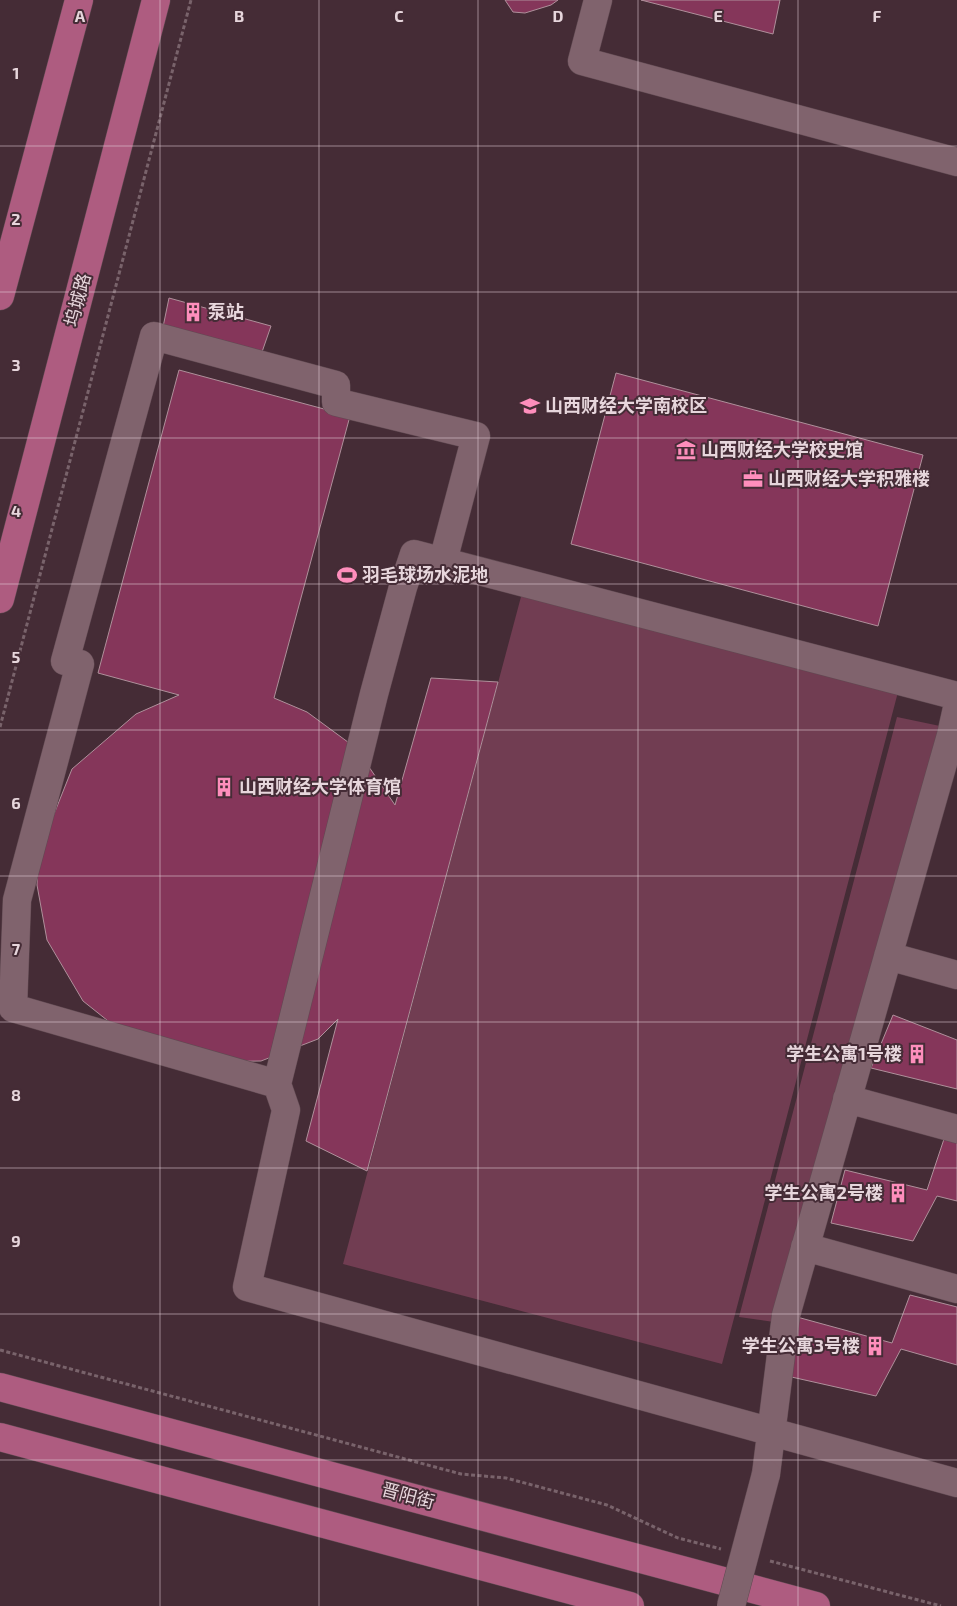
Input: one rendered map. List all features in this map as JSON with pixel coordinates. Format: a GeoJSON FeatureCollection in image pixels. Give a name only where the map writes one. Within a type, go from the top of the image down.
{"type":"FeatureCollection","features":[{"type":"Feature","properties":{"kind":"main road"},"geometry":{"type":"LineString","coordinates":[[0,296],[79,0]]}},
{"type":"Feature","properties":{"kind":"main road","name":"坞城路"},"geometry":{"type":"LineString","coordinates":[[0,599],[156,0]]}},
{"type":"Feature","properties":{"kind":"main road","name":"晋阳街"},"geometry":{"type":"LineString","coordinates":[[0,1387],[816,1606]]}},
{"type":"Feature","properties":{"kind":"main road"},"geometry":{"type":"LineString","coordinates":[[0,1436],[630,1606]]}},
{"type":"Feature","properties":{"kind":"street"},"geometry":{"type":"LineString","coordinates":[[598,0],[582,61],[957,162]]}},
{"type":"Feature","properties":{"kind":"street"},"geometry":{"type":"LineString","coordinates":[[277,1084],[13,1008],[17,900],[80,664],[65,661],[154,336],[336,385],[336,402],[476,436],[444,561]]}},
{"type":"Feature","properties":{"kind":"street"},"geometry":{"type":"LineString","coordinates":[[957,696],[414,554],[403,587],[374,694],[277,1084],[286,1110],[247,1287],[957,1483]]}},
{"type":"Feature","properties":{"kind":"street"},"geometry":{"type":"LineString","coordinates":[[731,1606],[766,1474],[786,1315],[957,708]]}},
{"type":"Feature","properties":{"kind":"street"},"geometry":{"type":"LineString","coordinates":[[888,956],[957,975]]}},
{"type":"Feature","properties":{"kind":"street"},"geometry":{"type":"LineString","coordinates":[[847,1099],[957,1129]]}},
{"type":"Feature","properties":{"kind":"street"},"geometry":{"type":"LineString","coordinates":[[805,1247],[957,1288]]}},
{"type":"Feature","properties":{"kind":"path"},"geometry":{"type":"LineString","coordinates":[[0,727],[192,0]]}},
{"type":"Feature","properties":{"kind":"path"},"geometry":{"type":"LineString","coordinates":[[0,1350],[461,1474],[506,1478],[607,1505],[678,1538],[725,1550]]}},
{"type":"Feature","properties":{"kind":"path"},"geometry":{"type":"LineString","coordinates":[[763,1560],[941,1606]]}},
{"type":"Feature","properties":{"kind":"shaded area"},"geometry":{"type":"Polygon","coordinates":[[[522,593],[898,692],[722,1364],[343,1264],[522,593]]]}},
{"type":"Feature","properties":{"kind":"shaded area"},"geometry":{"type":"Polygon","coordinates":[[[897,717],[940,726],[774,1322],[739,1317],[897,717]]]}},
{"type":"Feature","properties":{"kind":"building"},"geometry":{"type":"Polygon","coordinates":[[[505,0],[558,0],[551,5],[525,13],[513,12],[505,0]]]}},
{"type":"Feature","properties":{"kind":"building"},"geometry":{"type":"Polygon","coordinates":[[[641,0],[780,0],[773,34],[641,0]]]}},
{"type":"Feature","properties":{"kind":"building","name":"泵站"},"geometry":{"type":"Polygon","coordinates":[[[169,298],[271,326],[262,352],[163,327],[169,298]]]}},
{"type":"Feature","properties":{"kind":"building","name":"山西财经大学体育馆"},"geometry":{"type":"Polygon","coordinates":[[[179,370],[350,416],[274,698],[307,712],[356,748],[395,805],[431,678],[498,682],[367,1171],[306,1141],[338,1019],[318,1039],[261,1061],[191,1062],[137,1044],[83,1001],[47,940],[37,885],[38,854],[72,769],[136,714],[179,695],[98,673],[179,370]]]}},
{"type":"Feature","properties":{"kind":"building"},"geometry":{"type":"Polygon","coordinates":[[[616,373],[923,455],[878,626],[571,544],[616,373]]]}},
{"type":"Feature","properties":{"kind":"building","name":"学生公寓1号楼"},"geometry":{"type":"Polygon","coordinates":[[[893,1015],[957,1040],[957,1089],[871,1068],[893,1015]]]}},
{"type":"Feature","properties":{"kind":"building","name":"学生公寓2号楼"},"geometry":{"type":"Polygon","coordinates":[[[944,1139],[957,1143],[957,1201],[937,1196],[913,1241],[831,1223],[845,1170],[927,1190],[944,1139]]]}},
{"type":"Feature","properties":{"kind":"building","name":"学生公寓3号楼"},"geometry":{"type":"Polygon","coordinates":[[[910,1295],[957,1307],[957,1365],[901,1349],[876,1396],[787,1376],[797,1317],[892,1343],[910,1295]]]}},
{"type":"Feature","properties":{"kind":"place","name":"泵站"},"geometry":{"type":"Point","coordinates":[193,312]}},
{"type":"Feature","properties":{"kind":"place","name":"山西财经大学南校区"},"geometry":{"type":"Point","coordinates":[530,406]}},
{"type":"Feature","properties":{"kind":"place","name":"山西财经大学校史馆"},"geometry":{"type":"Point","coordinates":[686,450]}},
{"type":"Feature","properties":{"kind":"place","name":"山西财经大学积雅楼"},"geometry":{"type":"Point","coordinates":[753,479]}},
{"type":"Feature","properties":{"kind":"place","name":"羽毛球场水泥地"},"geometry":{"type":"Point","coordinates":[347,575]}},
{"type":"Feature","properties":{"kind":"place","name":"山西财经大学体育馆"},"geometry":{"type":"Point","coordinates":[224,787]}},
{"type":"Feature","properties":{"kind":"place","name":"学生公寓1号楼"},"geometry":{"type":"Point","coordinates":[917,1054]}},
{"type":"Feature","properties":{"kind":"place","name":"学生公寓2号楼"},"geometry":{"type":"Point","coordinates":[898,1193]}},
{"type":"Feature","properties":{"kind":"place","name":"学生公寓3号楼"},"geometry":{"type":"Point","coordinates":[875,1346]}}]}
